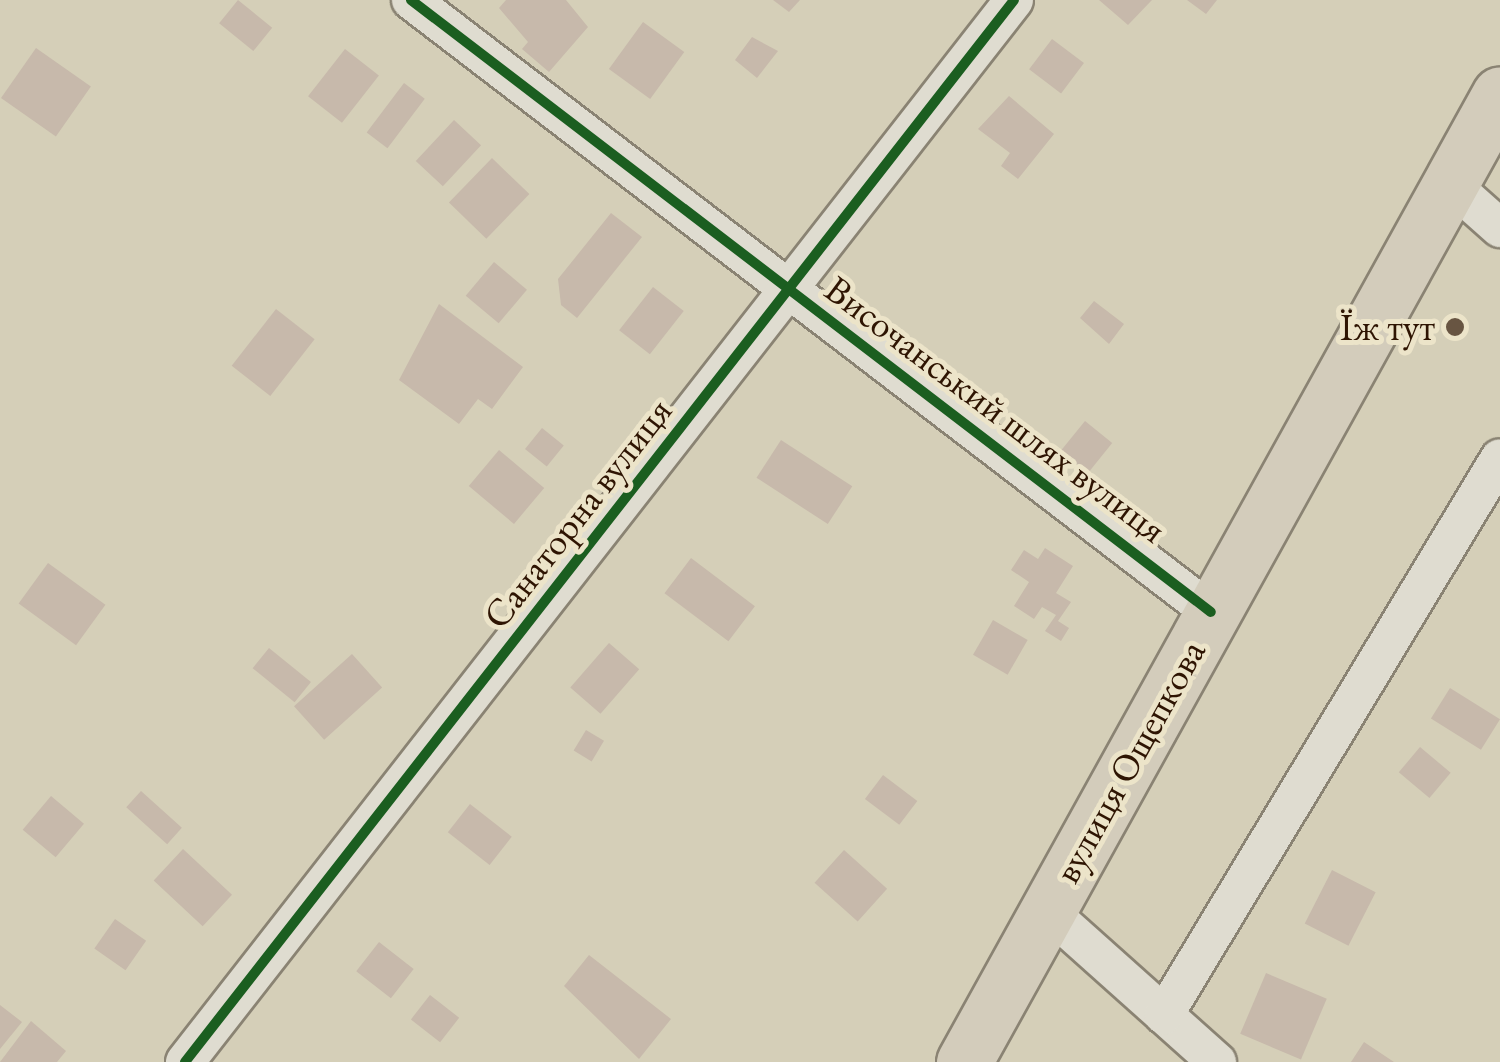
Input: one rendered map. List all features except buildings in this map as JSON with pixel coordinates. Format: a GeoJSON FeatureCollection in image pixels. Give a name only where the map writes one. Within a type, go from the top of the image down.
{"type":"FeatureCollection","features":[{"type":"Feature","properties":{"kind":"highway","name":"вулиця Ощепкова"},"geometry":{"type":"LineString","coordinates":[[964,1062],[1447,181],[1500,94]]}},
{"type":"Feature","properties":{"kind":"street","name":"Височанський шлях вулиця"},"geometry":{"type":"LineString","coordinates":[[410,0],[1211,612]]}},
{"type":"Feature","properties":{"kind":"street","name":"Санаторна вулиця"},"geometry":{"type":"LineString","coordinates":[[185,1062],[1014,0]]}},
{"type":"Feature","properties":{"kind":"street"},"geometry":{"type":"LineString","coordinates":[[1447,181],[1500,228]]}},
{"type":"Feature","properties":{"kind":"street"},"geometry":{"type":"LineString","coordinates":[[1164,1015],[1500,458]]}},
{"type":"Feature","properties":{"kind":"street"},"geometry":{"type":"LineString","coordinates":[[1047,910],[1218,1062]]}},
{"type":"Feature","properties":{"kind":"cycle path"},"geometry":{"type":"LineString","coordinates":[[411,0],[1211,612]]}},
{"type":"Feature","properties":{"kind":"cycle path"},"geometry":{"type":"LineString","coordinates":[[185,1062],[1014,0]]}},
{"type":"Feature","properties":{"kind":"place","name":"Їж тут"},"geometry":{"type":"Point","coordinates":[1455,327]}}]}
